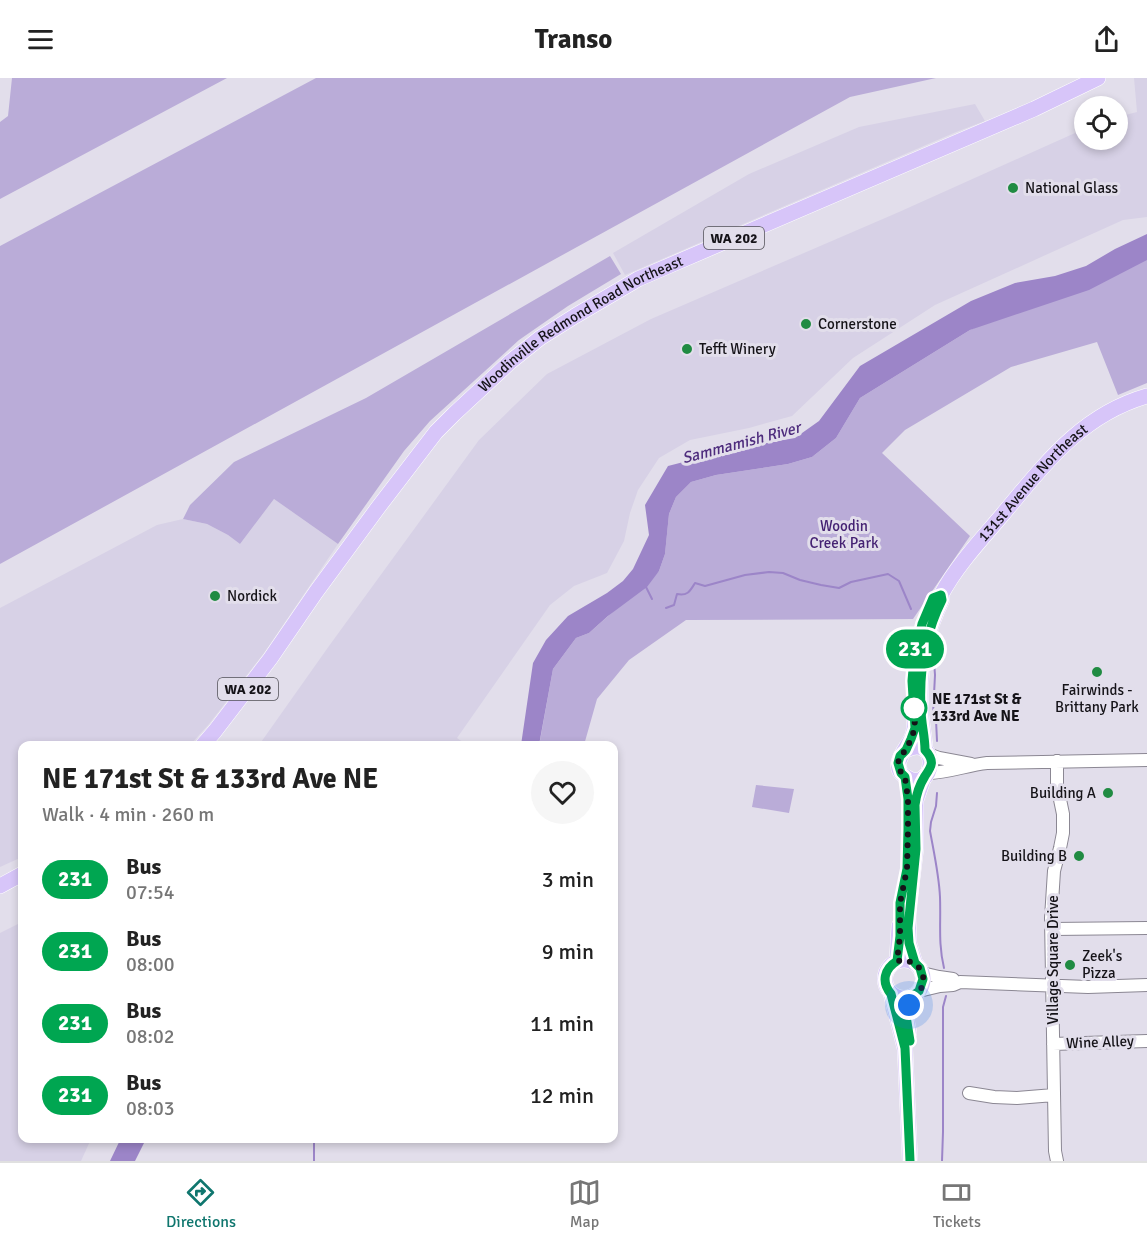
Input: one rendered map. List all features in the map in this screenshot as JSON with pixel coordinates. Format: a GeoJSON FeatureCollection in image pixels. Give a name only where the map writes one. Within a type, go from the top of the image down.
{"type":"FeatureCollection","features":[{"type":"Feature","properties":{"kind":"main road","name":"Woodinville Redmond Road Northeast"},"geometry":{"type":"LineString","coordinates":[[206,741],[270,659],[316,592],[436,432],[510,362],[540,338],[638,279],[1034,109],[1098,78]]}},
{"type":"Feature","properties":{"kind":"main road","name":"131st Avenue Northeast"},"geometry":{"type":"LineString","coordinates":[[941,595],[969,553],[1049,459],[1075,434],[1107,412],[1147,396]]}},
{"type":"Feature","properties":{"kind":"main road"},"geometry":{"type":"LineString","coordinates":[[918,1161],[913,1064],[906,1016],[923,979],[909,943],[908,928],[916,849],[916,800],[931,764],[927,752],[921,707],[922,667],[928,634],[942,600],[941,595],[933,598],[916,646],[912,681],[915,728],[898,763],[905,777],[914,780],[926,775]]}},
{"type":"Feature","properties":{"kind":"main road"},"geometry":{"type":"LineString","coordinates":[[906,750],[915,747],[927,752]]}},
{"type":"Feature","properties":{"kind":"main road"},"geometry":{"type":"LineString","coordinates":[[897,961],[900,903],[908,853],[908,799],[905,777]]}},
{"type":"Feature","properties":{"kind":"main road"},"geometry":{"type":"LineString","coordinates":[[0,886],[18,876]]}},
{"type":"Feature","properties":{"kind":"main road"},"geometry":{"type":"LineString","coordinates":[[910,1161],[905,1048],[891,994],[885,982],[885,975],[887,969],[897,961],[903,960],[919,968]]}},
{"type":"Feature","properties":{"kind":"main road"},"geometry":{"type":"LineString","coordinates":[[891,994],[902,999],[915,994]]}},
{"type":"Feature","properties":{"kind":"street"},"geometry":{"type":"LineString","coordinates":[[927,752],[939,758],[972,764]]}},
{"type":"Feature","properties":{"kind":"street"},"geometry":{"type":"LineString","coordinates":[[926,775],[972,764],[1013,761],[1147,760]]}},
{"type":"Feature","properties":{"kind":"street","name":"Village Square Drive"},"geometry":{"type":"LineString","coordinates":[[1056,1160],[1052,892],[1054,871],[1063,833],[1058,761]]}},
{"type":"Feature","properties":{"kind":"street"},"geometry":{"type":"LineString","coordinates":[[1052,929],[1147,928]]}},
{"type":"Feature","properties":{"kind":"street"},"geometry":{"type":"LineString","coordinates":[[919,968],[939,977],[953,978],[960,982],[1088,987],[1147,985]]}},
{"type":"Feature","properties":{"kind":"street"},"geometry":{"type":"LineString","coordinates":[[915,994],[939,986],[953,986],[960,982]]}},
{"type":"Feature","properties":{"kind":"street","name":"Wine Alley"},"geometry":{"type":"LineString","coordinates":[[1053,1044],[1147,1041]]}},
{"type":"Feature","properties":{"kind":"street"},"geometry":{"type":"LineString","coordinates":[[969,1094],[1017,1098],[1054,1095]]}},
{"type":"Feature","properties":{"kind":"shaded area"},"geometry":{"type":"Polygon","coordinates":[[[1134,78],[1147,78],[1147,217],[1123,220],[935,305],[853,358],[792,416],[749,428],[690,440],[659,458],[638,490],[624,541],[607,573],[574,586],[550,605],[457,738],[461,741],[262,741],[479,440],[547,374],[651,319],[1074,133],[1074,150],[1128,150],[1128,114],[1137,112],[1134,78]]]}},
{"type":"Feature","properties":{"kind":"shaded area"},"geometry":{"type":"Polygon","coordinates":[[[975,104],[985,121],[625,275],[613,253],[749,174],[859,127],[975,104]]]}},
{"type":"Feature","properties":{"kind":"shaded area"},"geometry":{"type":"Polygon","coordinates":[[[1147,234],[1147,260],[1089,290],[970,330],[860,398],[836,438],[812,457],[788,464],[716,475],[691,482],[676,497],[669,514],[665,554],[659,571],[647,587],[589,633],[576,638],[553,669],[540,741],[522,741],[533,663],[546,640],[568,616],[607,593],[623,581],[633,569],[649,535],[645,505],[668,466],[738,448],[795,438],[819,421],[860,366],[971,301],[1015,283],[1055,276],[1086,266],[1147,234]]]}},
{"type":"Feature","properties":{"kind":"shaded area"},"geometry":{"type":"Polygon","coordinates":[[[274,499],[338,544],[264,653],[194,741],[18,741],[18,859],[0,867],[0,608],[157,525],[183,519],[207,524],[240,544],[274,499]]]}},
{"type":"Feature","properties":{"kind":"shaded area"},"geometry":{"type":"Polygon","coordinates":[[[18,924],[18,1143],[89,1143],[81,1161],[0,1161],[0,933],[18,924]]]}},
{"type":"Feature","properties":{"kind":"shaded area"},"geometry":{"type":"Polygon","coordinates":[[[119,1143],[144,1143],[135,1161],[110,1161],[119,1143]]]}},
{"type":"Feature","properties":{"kind":"green space"},"geometry":{"type":"Polygon","coordinates":[[[12,78],[227,78],[0,199],[0,122],[8,116],[12,78]]]}},
{"type":"Feature","properties":{"kind":"green space"},"geometry":{"type":"Polygon","coordinates":[[[316,78],[936,78],[850,97],[0,564],[0,246],[316,78]]]}},
{"type":"Feature","properties":{"kind":"green space","name":"Woodin Creek Park"},"geometry":{"type":"Polygon","coordinates":[[[1147,249],[1147,383],[1118,395],[1097,342],[1011,367],[905,430],[882,453],[970,536],[913,619],[686,620],[629,660],[597,699],[585,741],[540,741],[553,669],[576,638],[589,633],[659,571],[665,554],[669,514],[676,497],[691,482],[716,475],[788,464],[812,457],[836,438],[860,398],[970,330],[1147,249]]]}},
{"type":"Feature","properties":{"kind":"green space"},"geometry":{"type":"Polygon","coordinates":[[[610,256],[621,274],[568,306],[519,340],[430,421],[404,451],[338,544],[274,499],[240,544],[207,524],[183,519],[190,505],[234,462],[366,398],[610,256]]]}},
{"type":"Feature","properties":{"kind":"green space"},"geometry":{"type":"Polygon","coordinates":[[[756,785],[794,789],[789,813],[752,807],[756,785]]]}},
{"type":"Feature","properties":{"kind":"waterway"},"geometry":{"type":"LineString","coordinates":[[666,608],[674,605],[677,594],[686,594],[695,583],[705,586],[745,575],[769,572],[783,573],[800,580],[839,588],[851,582],[888,574],[899,581],[911,609]]}},
{"type":"Feature","properties":{"kind":"waterway"},"geometry":{"type":"LineString","coordinates":[[645,585],[652,599]]}},
{"type":"Feature","properties":{"kind":"waterway"},"geometry":{"type":"LineString","coordinates":[[934,661],[933,714],[936,720],[937,741]]}},
{"type":"Feature","properties":{"kind":"waterway"},"geometry":{"type":"LineString","coordinates":[[937,793],[930,831],[939,889],[940,941],[944,968]]}},
{"type":"Feature","properties":{"kind":"waterway"},"geometry":{"type":"LineString","coordinates":[[942,1161],[943,1007],[946,996]]}},
{"type":"Feature","properties":{"kind":"waterway"},"geometry":{"type":"LineString","coordinates":[[314,1143],[314,1161]]}},
{"type":"Feature","properties":{"kind":"bus line","name":"231"},"geometry":{"type":"LineString","coordinates":[[910,1041],[906,1016],[911,997],[919,991],[923,979],[909,943],[908,928],[916,849],[915,805],[931,764],[925,750],[920,692],[926,641],[942,600],[941,595],[933,598],[918,635],[912,670],[915,728],[898,763],[905,777],[908,799],[907,869],[900,903],[897,961],[887,969],[885,975],[885,982],[891,994],[905,1048],[910,1161]]}},
{"type":"Feature","properties":{"kind":"place","name":"National Glass"},"geometry":{"type":"Point","coordinates":[1013,188]}},
{"type":"Feature","properties":{"kind":"place","name":"Cornerstone"},"geometry":{"type":"Point","coordinates":[806,324]}},
{"type":"Feature","properties":{"kind":"place","name":"Tefft Winery"},"geometry":{"type":"Point","coordinates":[687,349]}},
{"type":"Feature","properties":{"kind":"place","name":"Nordick"},"geometry":{"type":"Point","coordinates":[215,596]}},
{"type":"Feature","properties":{"kind":"place","name":"Fairwinds - Brittany Park"},"geometry":{"type":"Point","coordinates":[1097,672]}},
{"type":"Feature","properties":{"kind":"place","name":"NE 171st St & 133rd Ave NE"},"geometry":{"type":"Point","coordinates":[914,708]}},
{"type":"Feature","properties":{"kind":"place","name":"Building A"},"geometry":{"type":"Point","coordinates":[1108,793]}},
{"type":"Feature","properties":{"kind":"place","name":"Building B"},"geometry":{"type":"Point","coordinates":[1079,856]}},
{"type":"Feature","properties":{"kind":"place","name":"Zeek's Pizza"},"geometry":{"type":"Point","coordinates":[1070,965]}},
{"type":"Feature","properties":{"kind":"route"},"geometry":{"type":"LineString","coordinates":[[909,1005],[911,997],[915,996],[922,986],[923,979],[920,968],[915,963],[909,960],[897,961],[900,903],[907,869],[908,829],[905,777],[898,763],[915,728],[914,708]]}},
{"type":"Feature","properties":{"kind":"water label","name":"Sammamish River"},"geometry":{"type":"Point","coordinates":[741,442]}}]}
